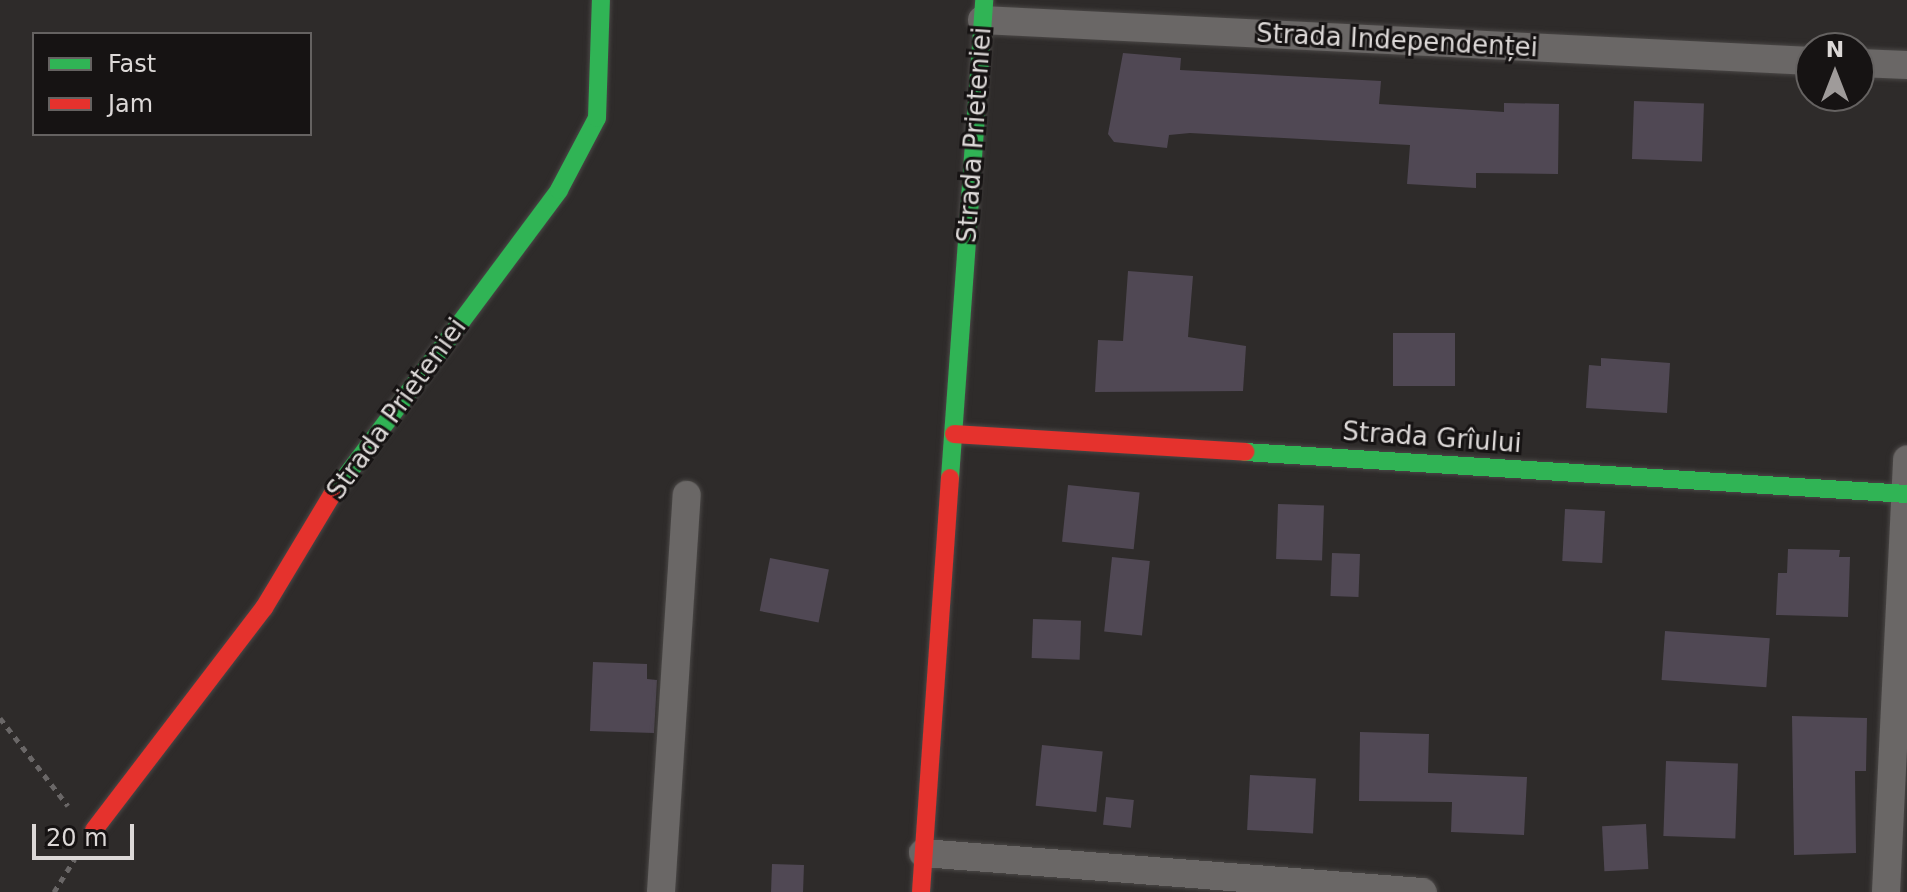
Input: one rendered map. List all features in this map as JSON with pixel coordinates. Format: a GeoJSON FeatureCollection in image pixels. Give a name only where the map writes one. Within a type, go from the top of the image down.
{"type":"FeatureCollection","features":[{"type":"Feature","properties":{"kind":"street","name":"Strada Prieteniei"},"geometry":{"type":"LineString","coordinates":[[94,830],[264,608],[352,462],[559,190],[597,118],[601,0]]}},
{"type":"Feature","properties":{"kind":"street","name":"Strada Prieteniei"},"geometry":{"type":"LineString","coordinates":[[921,892],[983,10]]}},
{"type":"Feature","properties":{"kind":"street","name":"Strada Independenței"},"geometry":{"type":"LineString","coordinates":[[983,10],[1795,60]]}},
{"type":"Feature","properties":{"kind":"street"},"geometry":{"type":"LineString","coordinates":[[1875,64],[1907,65]]}},
{"type":"Feature","properties":{"kind":"street","name":"Strada Grîului"},"geometry":{"type":"LineString","coordinates":[[954,434],[1905,494]]}},
{"type":"Feature","properties":{"kind":"street"},"geometry":{"type":"LineString","coordinates":[[1886,892],[1907,460]]}},
{"type":"Feature","properties":{"kind":"street"},"geometry":{"type":"LineString","coordinates":[[661,892],[687,495]]}},
{"type":"Feature","properties":{"kind":"street"},"geometry":{"type":"LineString","coordinates":[[923,853],[1422,892]]}},
{"type":"Feature","properties":{"kind":"path"},"geometry":{"type":"LineString","coordinates":[[0,718],[49,788],[94,830]]}},
{"type":"Feature","properties":{"kind":"building"},"geometry":{"type":"Polygon","coordinates":[[[1123,53],[1181,58],[1180,70],[1381,81],[1379,104],[1504,112],[1504,103],[1559,104],[1558,174],[1476,173],[1476,188],[1407,184],[1410,145],[1190,133],[1169,135],[1167,148],[1114,142],[1108,134],[1123,53]]]}},
{"type":"Feature","properties":{"kind":"building"},"geometry":{"type":"Polygon","coordinates":[[[1634,101],[1704,103],[1702,161],[1632,159],[1634,101]]]}},
{"type":"Feature","properties":{"kind":"building"},"geometry":{"type":"Polygon","coordinates":[[[1128,271],[1193,276],[1188,337],[1246,346],[1243,391],[1095,392],[1098,340],[1123,341],[1128,271]]]}},
{"type":"Feature","properties":{"kind":"building"},"geometry":{"type":"Polygon","coordinates":[[[1393,333],[1455,333],[1455,386],[1393,386],[1393,333]]]}},
{"type":"Feature","properties":{"kind":"building"},"geometry":{"type":"Polygon","coordinates":[[[1601,358],[1670,363],[1667,413],[1586,408],[1589,365],[1601,366],[1601,358]]]}},
{"type":"Feature","properties":{"kind":"building"},"geometry":{"type":"Polygon","coordinates":[[[1068,485],[1140,493],[1134,549],[1062,542],[1068,485]]]}},
{"type":"Feature","properties":{"kind":"building"},"geometry":{"type":"Polygon","coordinates":[[[1278,504],[1324,506],[1322,561],[1276,559],[1278,504]]]}},
{"type":"Feature","properties":{"kind":"building"},"geometry":{"type":"Polygon","coordinates":[[[1565,509],[1605,511],[1602,563],[1562,561],[1565,509]]]}},
{"type":"Feature","properties":{"kind":"building"},"geometry":{"type":"Polygon","coordinates":[[[1788,549],[1840,550],[1839,557],[1850,557],[1848,617],[1776,615],[1778,573],[1787,573],[1788,549]]]}},
{"type":"Feature","properties":{"kind":"building"},"geometry":{"type":"Polygon","coordinates":[[[1332,553],[1360,554],[1358,597],[1330,596],[1332,553]]]}},
{"type":"Feature","properties":{"kind":"building"},"geometry":{"type":"Polygon","coordinates":[[[1112,557],[1150,561],[1142,636],[1104,632],[1112,557]]]}},
{"type":"Feature","properties":{"kind":"building"},"geometry":{"type":"Polygon","coordinates":[[[770,558],[829,569],[819,622],[760,611],[770,558]]]}},
{"type":"Feature","properties":{"kind":"building"},"geometry":{"type":"Polygon","coordinates":[[[1033,619],[1081,621],[1080,660],[1032,658],[1033,619]]]}},
{"type":"Feature","properties":{"kind":"building"},"geometry":{"type":"Polygon","coordinates":[[[1665,631],[1770,638],[1766,687],[1662,680],[1665,631]]]}},
{"type":"Feature","properties":{"kind":"building"},"geometry":{"type":"Polygon","coordinates":[[[593,662],[647,664],[647,679],[657,680],[654,733],[590,731],[593,662]]]}},
{"type":"Feature","properties":{"kind":"building"},"geometry":{"type":"Polygon","coordinates":[[[1792,716],[1867,718],[1866,771],[1855,771],[1856,853],[1794,855],[1792,716]]]}},
{"type":"Feature","properties":{"kind":"building"},"geometry":{"type":"Polygon","coordinates":[[[1360,732],[1429,734],[1428,773],[1527,777],[1524,835],[1451,832],[1452,802],[1359,801],[1360,732]]]}},
{"type":"Feature","properties":{"kind":"building"},"geometry":{"type":"Polygon","coordinates":[[[1042,745],[1103,751],[1096,812],[1036,806],[1042,745]]]}},
{"type":"Feature","properties":{"kind":"building"},"geometry":{"type":"Polygon","coordinates":[[[1666,761],[1738,764],[1735,838],[1663,836],[1666,761]]]}},
{"type":"Feature","properties":{"kind":"building"},"geometry":{"type":"Polygon","coordinates":[[[1250,775],[1316,778],[1313,833],[1247,830],[1250,775]]]}},
{"type":"Feature","properties":{"kind":"building"},"geometry":{"type":"Polygon","coordinates":[[[1106,797],[1134,800],[1131,828],[1103,825],[1106,797]]]}},
{"type":"Feature","properties":{"kind":"building"},"geometry":{"type":"Polygon","coordinates":[[[1646,824],[1648,869],[1604,871],[1602,826],[1646,824]]]}},
{"type":"Feature","properties":{"kind":"building"},"geometry":{"type":"Polygon","coordinates":[[[772,864],[804,865],[803,892],[771,892],[772,864]]]}},
{"type":"Feature","properties":{"kind":"traffic: fast"},"geometry":{"type":"LineString","coordinates":[[332,495],[559,190],[597,118],[601,0]]}},
{"type":"Feature","properties":{"kind":"traffic: fast"},"geometry":{"type":"LineString","coordinates":[[950,478],[984,0]]}},
{"type":"Feature","properties":{"kind":"traffic: fast"},"geometry":{"type":"LineString","coordinates":[[1245,452],[1907,494]]}},
{"type":"Feature","properties":{"kind":"traffic: jam"},"geometry":{"type":"LineString","coordinates":[[954,434],[1245,452]]}},
{"type":"Feature","properties":{"kind":"traffic: jam"},"geometry":{"type":"LineString","coordinates":[[921,892],[950,478]]}},
{"type":"Feature","properties":{"kind":"traffic: jam"},"geometry":{"type":"LineString","coordinates":[[94,830],[264,608],[332,495]]}}]}
